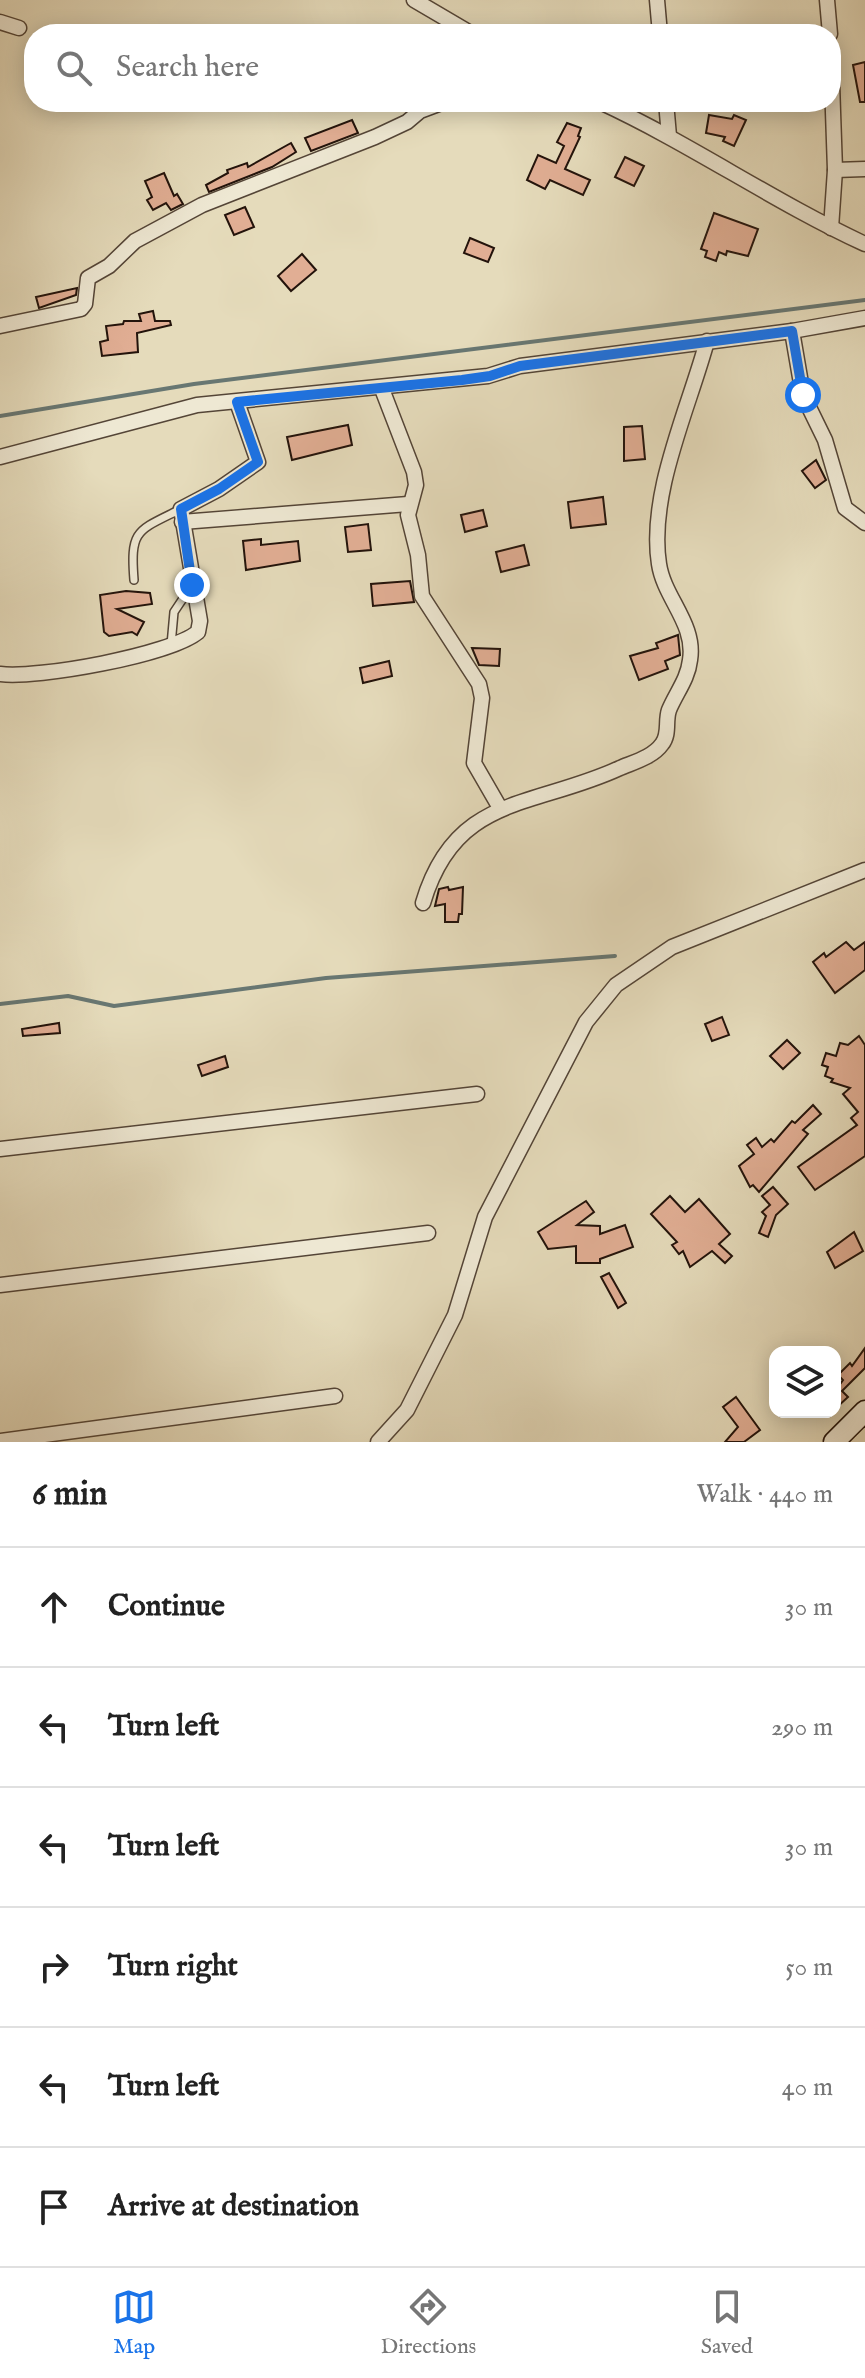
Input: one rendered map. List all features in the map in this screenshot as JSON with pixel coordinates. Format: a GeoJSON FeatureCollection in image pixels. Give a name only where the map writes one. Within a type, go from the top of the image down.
{"type":"FeatureCollection","features":[{"type":"Feature","properties":{"kind":"main road"},"geometry":{"type":"LineString","coordinates":[[834,1442],[865,1411]]}},
{"type":"Feature","properties":{"kind":"street"},"geometry":{"type":"LineString","coordinates":[[414,0],[455,24]]}},
{"type":"Feature","properties":{"kind":"street"},"geometry":{"type":"LineString","coordinates":[[657,0],[659,24]]}},
{"type":"Feature","properties":{"kind":"street"},"geometry":{"type":"LineString","coordinates":[[827,0],[829,24]]}},
{"type":"Feature","properties":{"kind":"street"},"geometry":{"type":"LineString","coordinates":[[0,22],[19,28]]}},
{"type":"Feature","properties":{"kind":"street"},"geometry":{"type":"LineString","coordinates":[[0,326],[81,309],[85,304],[88,278],[109,266],[135,241],[202,205],[375,137],[407,122],[419,112]]}},
{"type":"Feature","properties":{"kind":"street"},"geometry":{"type":"LineString","coordinates":[[620,112],[865,244]]}},
{"type":"Feature","properties":{"kind":"street"},"geometry":{"type":"LineString","coordinates":[[667,112],[669,136]]}},
{"type":"Feature","properties":{"kind":"street"},"geometry":{"type":"LineString","coordinates":[[831,228],[835,170],[833,112]]}},
{"type":"Feature","properties":{"kind":"street"},"geometry":{"type":"LineString","coordinates":[[835,170],[865,169]]}},
{"type":"Feature","properties":{"kind":"street"},"geometry":{"type":"LineString","coordinates":[[0,457],[171,410],[488,376],[520,366],[792,331],[865,318]]}},
{"type":"Feature","properties":{"kind":"street"},"geometry":{"type":"LineString","coordinates":[[792,331],[803,395],[825,440],[845,508],[865,523]]}},
{"type":"Feature","properties":{"kind":"street"},"geometry":{"type":"LineString","coordinates":[[423,903],[430,878],[450,845],[500,808],[600,778],[651,754],[663,744],[670,708],[690,660],[691,635],[665,584],[659,564],[658,532],[669,456],[694,389],[707,341]]}},
{"type":"Feature","properties":{"kind":"street"},"geometry":{"type":"LineString","coordinates":[[382,389],[414,472],[416,485],[408,504],[422,596],[479,684],[482,698],[474,763],[500,808]]}},
{"type":"Feature","properties":{"kind":"street"},"geometry":{"type":"LineString","coordinates":[[181,515],[258,462],[237,402]]}},
{"type":"Feature","properties":{"kind":"street"},"geometry":{"type":"LineString","coordinates":[[181,515],[408,504]]}},
{"type":"Feature","properties":{"kind":"street"},"geometry":{"type":"LineString","coordinates":[[0,674],[35,675],[135,657],[189,640],[198,632],[200,621],[181,515]]}},
{"type":"Feature","properties":{"kind":"street"},"geometry":{"type":"LineString","coordinates":[[378,1442],[407,1410],[455,1315],[485,1217],[586,1022],[616,985],[672,947],[865,870]]}},
{"type":"Feature","properties":{"kind":"street"},"geometry":{"type":"LineString","coordinates":[[0,1149],[477,1094]]}},
{"type":"Feature","properties":{"kind":"street"},"geometry":{"type":"LineString","coordinates":[[0,1285],[428,1233]]}},
{"type":"Feature","properties":{"kind":"street"},"geometry":{"type":"LineString","coordinates":[[0,1441],[335,1396]]}},
{"type":"Feature","properties":{"kind":"lane"},"geometry":{"type":"LineString","coordinates":[[134,580],[134,537],[138,530],[181,515]]}},
{"type":"Feature","properties":{"kind":"lane"},"geometry":{"type":"LineString","coordinates":[[171,645],[174,612],[192,585]]}},
{"type":"Feature","properties":{"kind":"building"},"geometry":{"type":"Polygon","coordinates":[[[865,62],[865,102],[860,102],[853,65],[865,62]]]}},
{"type":"Feature","properties":{"kind":"building"},"geometry":{"type":"Polygon","coordinates":[[[709,115],[732,119],[734,115],[746,120],[734,146],[723,141],[725,137],[706,133],[709,115]]]}},
{"type":"Feature","properties":{"kind":"building"},"geometry":{"type":"Polygon","coordinates":[[[352,120],[358,133],[311,151],[305,138],[352,120]]]}},
{"type":"Feature","properties":{"kind":"building"},"geometry":{"type":"Polygon","coordinates":[[[567,123],[581,128],[565,169],[590,180],[583,195],[550,180],[545,189],[527,180],[538,155],[556,163],[564,146],[557,142],[567,123]]]}},
{"type":"Feature","properties":{"kind":"building"},"geometry":{"type":"Polygon","coordinates":[[[291,143],[296,152],[272,167],[209,192],[206,185],[228,173],[227,170],[247,163],[248,167],[291,143]]]}},
{"type":"Feature","properties":{"kind":"building"},"geometry":{"type":"Polygon","coordinates":[[[625,157],[644,166],[634,186],[615,177],[625,157]]]}},
{"type":"Feature","properties":{"kind":"building"},"geometry":{"type":"Polygon","coordinates":[[[164,173],[174,196],[177,194],[183,204],[171,210],[166,203],[153,210],[147,200],[152,197],[145,181],[164,173]]]}},
{"type":"Feature","properties":{"kind":"building"},"geometry":{"type":"Polygon","coordinates":[[[245,207],[254,227],[234,235],[225,215],[245,207]]]}},
{"type":"Feature","properties":{"kind":"building"},"geometry":{"type":"Polygon","coordinates":[[[714,213],[758,229],[748,256],[727,251],[726,255],[719,252],[716,261],[705,257],[707,251],[701,249],[714,213]]]}},
{"type":"Feature","properties":{"kind":"building"},"geometry":{"type":"Polygon","coordinates":[[[470,238],[494,248],[488,262],[464,253],[470,238]]]}},
{"type":"Feature","properties":{"kind":"building"},"geometry":{"type":"Polygon","coordinates":[[[302,254],[316,270],[291,291],[278,276],[302,254]]]}},
{"type":"Feature","properties":{"kind":"building"},"geometry":{"type":"Polygon","coordinates":[[[77,288],[76,295],[39,308],[36,297],[77,288]]]}},
{"type":"Feature","properties":{"kind":"building"},"geometry":{"type":"Polygon","coordinates":[[[153,311],[155,321],[170,321],[171,325],[137,333],[138,352],[102,356],[100,342],[108,340],[106,326],[123,324],[124,321],[141,321],[139,314],[153,311]]]}},
{"type":"Feature","properties":{"kind":"building"},"geometry":{"type":"Polygon","coordinates":[[[348,425],[352,445],[292,460],[287,437],[348,425]]]}},
{"type":"Feature","properties":{"kind":"building"},"geometry":{"type":"Polygon","coordinates":[[[642,426],[645,459],[624,461],[624,427],[642,426]]]}},
{"type":"Feature","properties":{"kind":"building"},"geometry":{"type":"Polygon","coordinates":[[[816,460],[826,480],[815,488],[802,471],[816,460]]]}},
{"type":"Feature","properties":{"kind":"building"},"geometry":{"type":"Polygon","coordinates":[[[603,497],[606,524],[571,528],[568,502],[603,497]]]}},
{"type":"Feature","properties":{"kind":"building"},"geometry":{"type":"Polygon","coordinates":[[[483,510],[487,526],[465,532],[461,515],[483,510]]]}},
{"type":"Feature","properties":{"kind":"building"},"geometry":{"type":"Polygon","coordinates":[[[368,524],[371,550],[348,552],[345,527],[368,524]]]}},
{"type":"Feature","properties":{"kind":"building"},"geometry":{"type":"Polygon","coordinates":[[[261,539],[261,545],[298,541],[300,561],[246,570],[243,541],[261,539]]]}},
{"type":"Feature","properties":{"kind":"building"},"geometry":{"type":"Polygon","coordinates":[[[524,545],[529,565],[501,572],[496,552],[524,545]]]}},
{"type":"Feature","properties":{"kind":"building"},"geometry":{"type":"Polygon","coordinates":[[[410,581],[414,602],[373,606],[371,584],[410,581]]]}},
{"type":"Feature","properties":{"kind":"building"},"geometry":{"type":"Polygon","coordinates":[[[126,591],[150,593],[152,604],[117,609],[144,622],[137,635],[132,632],[109,636],[104,632],[100,595],[126,591]]]}},
{"type":"Feature","properties":{"kind":"building"},"geometry":{"type":"Polygon","coordinates":[[[678,635],[680,655],[665,661],[668,669],[639,680],[630,656],[658,648],[656,643],[678,635]]]}},
{"type":"Feature","properties":{"kind":"building"},"geometry":{"type":"Polygon","coordinates":[[[472,648],[500,649],[499,666],[479,665],[472,648]]]}},
{"type":"Feature","properties":{"kind":"building"},"geometry":{"type":"Polygon","coordinates":[[[389,661],[392,676],[363,683],[360,668],[389,661]]]}},
{"type":"Feature","properties":{"kind":"building"},"geometry":{"type":"Polygon","coordinates":[[[448,887],[449,890],[463,887],[462,914],[459,914],[458,922],[445,922],[445,904],[435,906],[439,889],[448,887]]]}},
{"type":"Feature","properties":{"kind":"building"},"geometry":{"type":"Polygon","coordinates":[[[846,942],[854,950],[865,942],[865,970],[835,993],[813,962],[824,953],[826,957],[846,942]]]}},
{"type":"Feature","properties":{"kind":"building"},"geometry":{"type":"Polygon","coordinates":[[[722,1017],[729,1035],[712,1041],[705,1024],[722,1017]]]}},
{"type":"Feature","properties":{"kind":"building"},"geometry":{"type":"Polygon","coordinates":[[[59,1023],[60,1033],[23,1036],[22,1029],[59,1023]]]}},
{"type":"Feature","properties":{"kind":"building"},"geometry":{"type":"Polygon","coordinates":[[[859,1036],[865,1045],[865,1156],[815,1190],[798,1167],[857,1125],[851,1118],[858,1112],[843,1094],[850,1088],[831,1082],[833,1079],[825,1076],[828,1067],[822,1065],[826,1053],[836,1056],[840,1043],[848,1045],[859,1036]]]}},
{"type":"Feature","properties":{"kind":"building"},"geometry":{"type":"Polygon","coordinates":[[[787,1040],[800,1053],[783,1069],[770,1056],[787,1040]]]}},
{"type":"Feature","properties":{"kind":"building"},"geometry":{"type":"Polygon","coordinates":[[[225,1056],[228,1067],[202,1076],[198,1065],[225,1056]]]}},
{"type":"Feature","properties":{"kind":"building"},"geometry":{"type":"Polygon","coordinates":[[[813,1105],[821,1114],[803,1130],[808,1134],[759,1192],[753,1185],[750,1187],[739,1166],[754,1154],[747,1145],[756,1138],[762,1147],[771,1139],[774,1142],[792,1121],[795,1123],[813,1105]]]}},
{"type":"Feature","properties":{"kind":"building"},"geometry":{"type":"Polygon","coordinates":[[[773,1187],[788,1204],[776,1215],[768,1237],[759,1233],[766,1216],[762,1212],[770,1205],[762,1196],[773,1187]]]}},
{"type":"Feature","properties":{"kind":"building"},"geometry":{"type":"Polygon","coordinates":[[[670,1196],[685,1212],[699,1199],[730,1234],[719,1244],[732,1256],[725,1263],[712,1251],[690,1267],[683,1251],[679,1254],[672,1245],[677,1242],[651,1214],[670,1196]]]}},
{"type":"Feature","properties":{"kind":"building"},"geometry":{"type":"Polygon","coordinates":[[[586,1201],[594,1212],[577,1225],[600,1226],[600,1234],[625,1225],[633,1247],[600,1259],[600,1263],[576,1263],[576,1246],[548,1249],[538,1232],[586,1201]]]}},
{"type":"Feature","properties":{"kind":"building"},"geometry":{"type":"Polygon","coordinates":[[[854,1232],[863,1251],[835,1268],[827,1252],[854,1232]]]}},
{"type":"Feature","properties":{"kind":"building"},"geometry":{"type":"Polygon","coordinates":[[[609,1273],[626,1303],[618,1308],[601,1277],[609,1273]]]}},
{"type":"Feature","properties":{"kind":"building"},"geometry":{"type":"Polygon","coordinates":[[[865,1348],[865,1368],[842,1391],[848,1397],[841,1403],[841,1372],[850,1363],[852,1366],[865,1348]]]}},
{"type":"Feature","properties":{"kind":"building"},"geometry":{"type":"Polygon","coordinates":[[[736,1397],[760,1430],[744,1442],[725,1442],[738,1427],[723,1407],[736,1397]]]}},
{"type":"Feature","properties":{"kind":"waterway"},"geometry":{"type":"LineString","coordinates":[[0,416],[194,384],[865,300]]}},
{"type":"Feature","properties":{"kind":"waterway"},"geometry":{"type":"LineString","coordinates":[[0,1004],[68,996],[114,1006],[326,978],[615,956]]}},
{"type":"Feature","properties":{"kind":"route"},"geometry":{"type":"LineString","coordinates":[[192,585],[181,509],[219,489],[258,462],[237,402],[462,380],[490,376],[520,366],[792,331],[803,395]]}}]}
